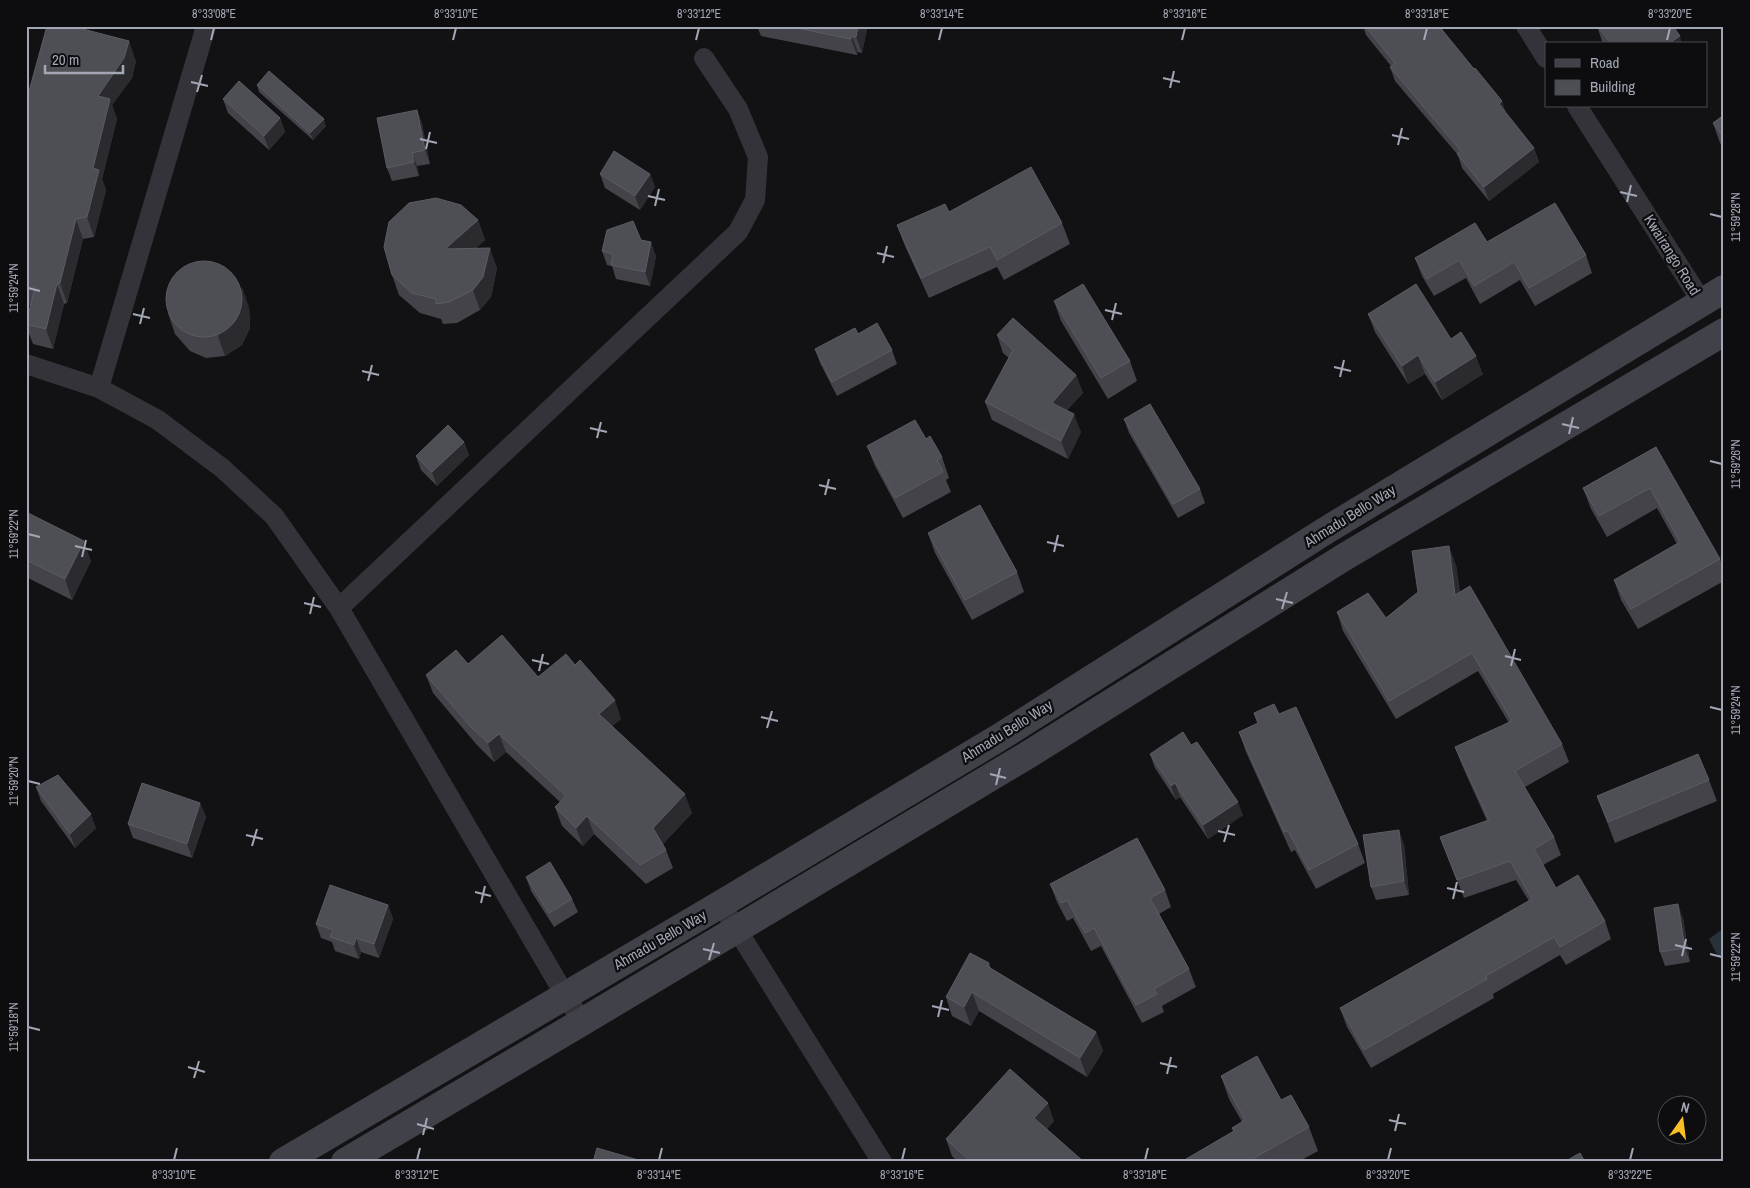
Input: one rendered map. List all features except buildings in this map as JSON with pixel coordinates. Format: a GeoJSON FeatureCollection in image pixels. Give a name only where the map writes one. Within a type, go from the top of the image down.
{"type":"FeatureCollection","features":[{"type":"Feature","properties":{"kind":"main road","name":"Ahmadu Bello Way"},"geometry":{"type":"LineString","coordinates":[[283,1162],[1000,737],[1325,531],[1713,295]]}},
{"type":"Feature","properties":{"kind":"main road","name":"Ahmadu Bello Way"},"geometry":{"type":"LineString","coordinates":[[345,1162],[1026,756],[1354,551],[1722,337]]}},
{"type":"Feature","properties":{"kind":"street"},"geometry":{"type":"LineString","coordinates":[[99,388],[206,26]]}},
{"type":"Feature","properties":{"kind":"street"},"geometry":{"type":"LineString","coordinates":[[1526,26],[1545,56]]}},
{"type":"Feature","properties":{"kind":"street"},"geometry":{"type":"LineString","coordinates":[[339,608],[738,232],[755,200],[758,157],[738,110],[704,58]]}},
{"type":"Feature","properties":{"kind":"street","name":"Kwairango Road"},"geometry":{"type":"LineString","coordinates":[[1578,108],[1713,295]]}},
{"type":"Feature","properties":{"kind":"street"},"geometry":{"type":"LineString","coordinates":[[26,364],[99,388],[158,420],[222,468],[274,516],[339,608],[582,1022]]}},
{"type":"Feature","properties":{"kind":"street"},"geometry":{"type":"LineString","coordinates":[[721,904],[882,1162]]}},
{"type":"Feature","properties":{"kind":"shaded area"},"geometry":{"type":"Polygon","coordinates":[[[1724,928],[1724,960],[1716,953],[1709,939],[1724,928]]]}}]}
